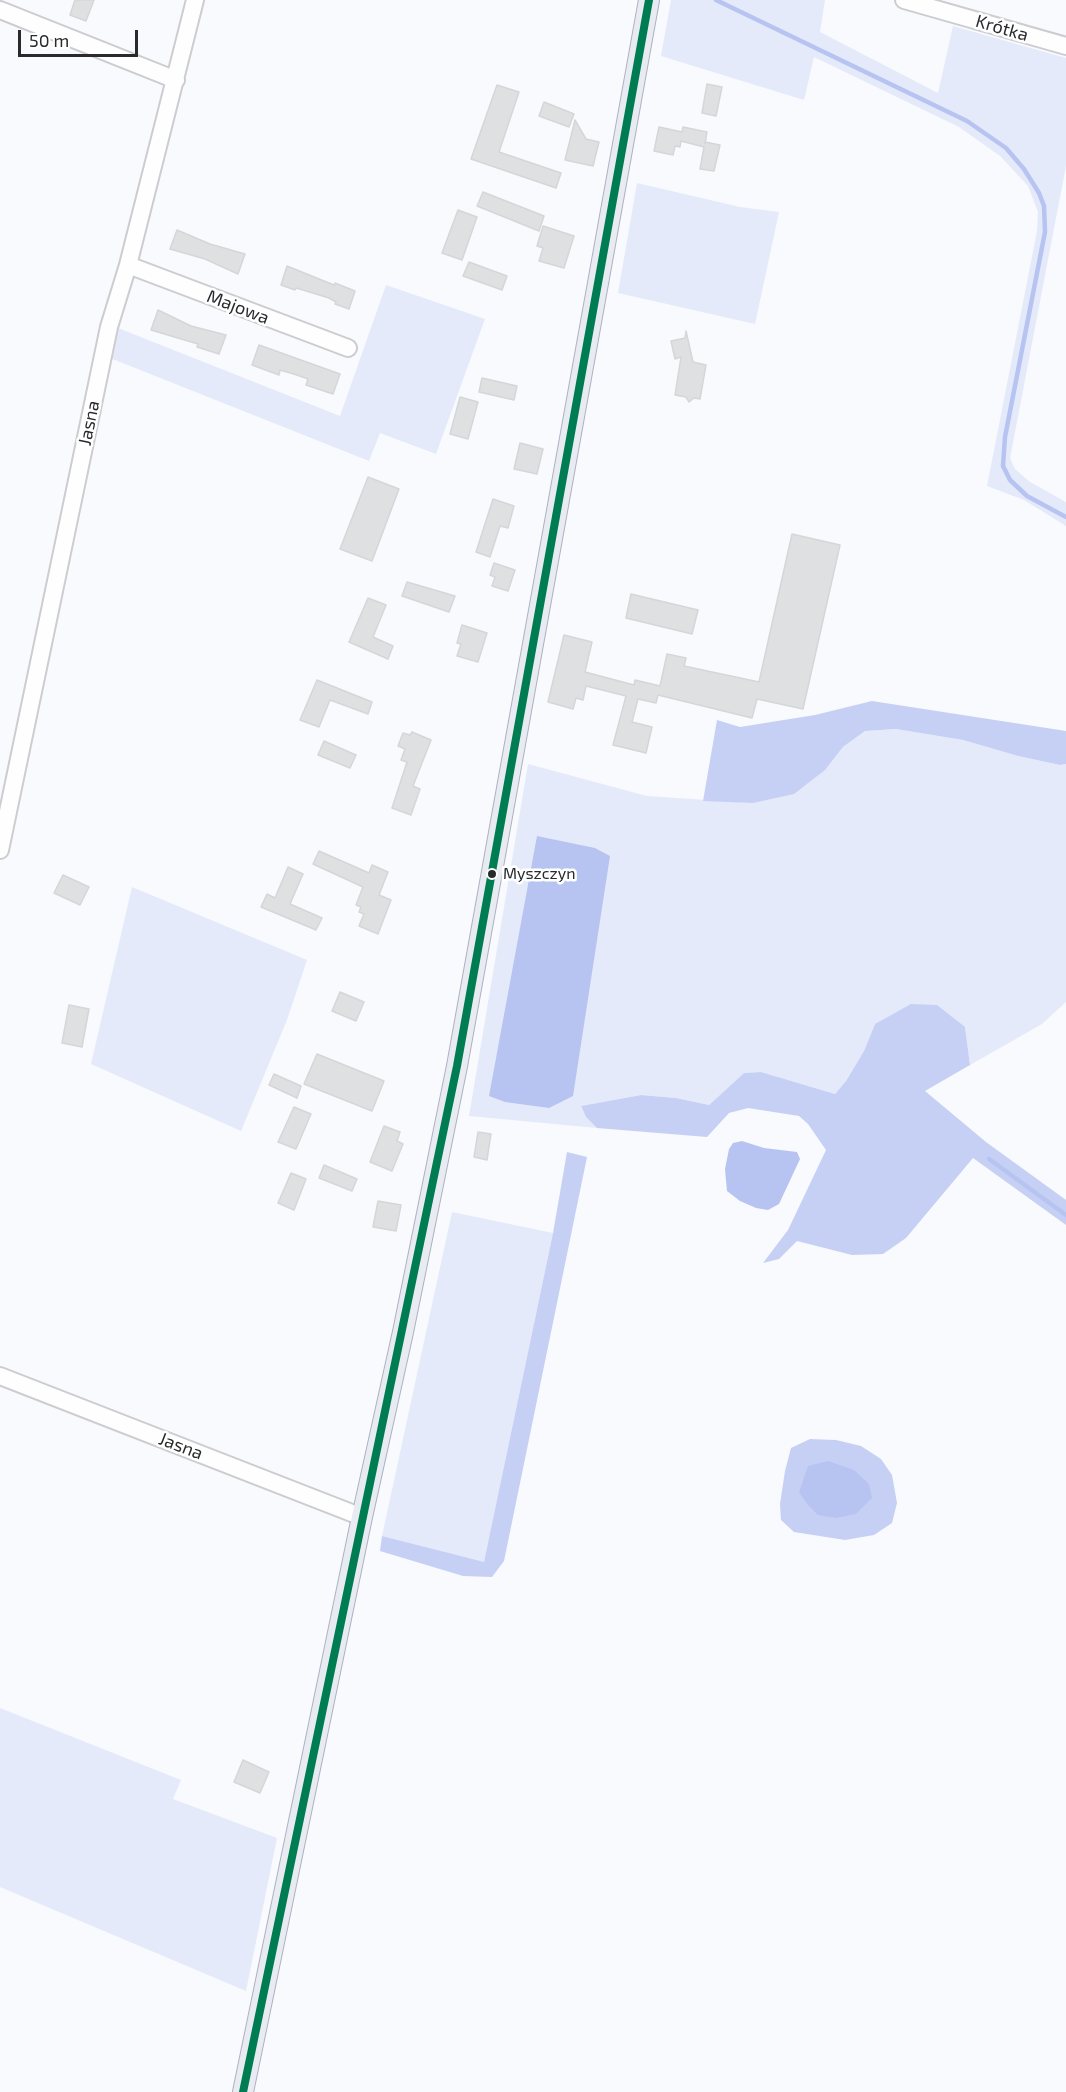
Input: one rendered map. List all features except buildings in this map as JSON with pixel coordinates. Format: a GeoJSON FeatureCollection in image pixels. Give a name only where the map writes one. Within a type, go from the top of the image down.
{"type":"FeatureCollection","features":[{"type":"Feature","properties":{"kind":"main road"},"geometry":{"type":"LineString","coordinates":[[243,2092],[457,1066],[649,0]]}},
{"type":"Feature","properties":{"kind":"street","name":"Jasna"},"geometry":{"type":"LineString","coordinates":[[0,850],[109,327],[128,265],[195,0]]}},
{"type":"Feature","properties":{"kind":"street","name":"Krótka"},"geometry":{"type":"LineString","coordinates":[[904,0],[1066,46]]}},
{"type":"Feature","properties":{"kind":"street"},"geometry":{"type":"LineString","coordinates":[[0,10],[176,80]]}},
{"type":"Feature","properties":{"kind":"street","name":"Majowa"},"geometry":{"type":"LineString","coordinates":[[128,265],[348,348]]}},
{"type":"Feature","properties":{"kind":"street","name":"Jasna"},"geometry":{"type":"LineString","coordinates":[[0,1376],[362,1516]]}},
{"type":"Feature","properties":{"kind":"shaded area"},"geometry":{"type":"Polygon","coordinates":[[[671,0],[825,0],[820,32],[938,93],[953,26],[1066,58],[1066,166],[1010,458],[1015,469],[1030,482],[1066,502],[1066,526],[1024,500],[987,486],[1037,231],[1038,212],[1028,186],[1000,156],[959,127],[814,57],[804,100],[661,56],[671,0]]]}},
{"type":"Feature","properties":{"kind":"shaded area"},"geometry":{"type":"Polygon","coordinates":[[[637,183],[740,207],[779,212],[755,324],[618,293],[637,183]]]}},
{"type":"Feature","properties":{"kind":"shaded area"},"geometry":{"type":"Polygon","coordinates":[[[386,285],[485,319],[436,454],[380,433],[369,461],[110,358],[118,328],[340,416],[386,285]]]}},
{"type":"Feature","properties":{"kind":"shaded area"},"geometry":{"type":"Polygon","coordinates":[[[872,701],[1066,731],[1066,764],[1060,765],[1018,756],[963,740],[896,729],[865,731],[843,747],[825,770],[794,794],[753,803],[703,801],[717,720],[740,727],[815,715],[872,701]]]}},
{"type":"Feature","properties":{"kind":"shaded area"},"geometry":{"type":"Polygon","coordinates":[[[896,729],[963,740],[1018,756],[1060,765],[1066,764],[1066,1002],[1042,1024],[970,1065],[965,1027],[875,1024],[864,1051],[846,1081],[835,1094],[761,1072],[744,1073],[709,1105],[676,1098],[641,1095],[581,1106],[586,1117],[597,1128],[469,1116],[528,764],[647,796],[753,803],[825,770],[843,747],[865,731],[896,729]]]}},
{"type":"Feature","properties":{"kind":"shaded area"},"geometry":{"type":"Polygon","coordinates":[[[537,836],[595,848],[610,856],[573,1096],[549,1108],[505,1102],[489,1096],[537,836]]]}},
{"type":"Feature","properties":{"kind":"shaded area"},"geometry":{"type":"Polygon","coordinates":[[[132,887],[307,960],[287,1020],[241,1131],[91,1064],[132,887]]]}},
{"type":"Feature","properties":{"kind":"shaded area"},"geometry":{"type":"Polygon","coordinates":[[[911,1004],[937,1005],[965,1027],[970,1065],[925,1091],[986,1142],[1066,1200],[1066,1225],[973,1158],[906,1238],[883,1254],[852,1255],[797,1241],[779,1259],[763,1263],[788,1230],[826,1150],[808,1124],[799,1116],[748,1108],[729,1113],[707,1137],[597,1128],[586,1117],[581,1106],[641,1095],[676,1098],[709,1105],[744,1073],[761,1072],[835,1094],[846,1081],[864,1051],[875,1024],[911,1004]]]}},
{"type":"Feature","properties":{"kind":"shaded area"},"geometry":{"type":"Polygon","coordinates":[[[742,1141],[764,1148],[797,1152],[800,1159],[779,1204],[768,1210],[740,1201],[727,1191],[725,1169],[729,1149],[733,1143],[742,1141]]]}},
{"type":"Feature","properties":{"kind":"shaded area"},"geometry":{"type":"Polygon","coordinates":[[[567,1152],[587,1157],[504,1561],[492,1577],[463,1576],[380,1551],[382,1536],[484,1562],[553,1233],[567,1152]]]}},
{"type":"Feature","properties":{"kind":"shaded area"},"geometry":{"type":"Polygon","coordinates":[[[452,1212],[553,1233],[484,1563],[382,1536],[452,1212]]]}},
{"type":"Feature","properties":{"kind":"shaded area"},"geometry":{"type":"Polygon","coordinates":[[[810,1439],[836,1440],[861,1446],[881,1459],[892,1475],[897,1503],[892,1523],[874,1535],[845,1540],[794,1532],[781,1520],[780,1504],[791,1448],[810,1439]]]}},
{"type":"Feature","properties":{"kind":"shaded area"},"geometry":{"type":"Polygon","coordinates":[[[828,1461],[854,1470],[869,1484],[872,1498],[856,1514],[836,1518],[818,1515],[799,1492],[808,1466],[828,1461]]]}},
{"type":"Feature","properties":{"kind":"shaded area"},"geometry":{"type":"Polygon","coordinates":[[[0,1708],[181,1780],[173,1799],[277,1838],[246,1991],[0,1887],[0,1708]]]}},
{"type":"Feature","properties":{"kind":"waterway"},"geometry":{"type":"LineString","coordinates":[[716,0],[967,121],[1006,148],[1024,169],[1044,206],[1045,232],[1005,437],[1003,466],[1010,480],[1027,496],[1066,517]]}},
{"type":"Feature","properties":{"kind":"waterway"},"geometry":{"type":"LineString","coordinates":[[989,1159],[1066,1215]]}},
{"type":"Feature","properties":{"kind":"transit line"},"geometry":{"type":"LineString","coordinates":[[243,2092],[457,1066],[649,0]]}},
{"type":"Feature","properties":{"kind":"place","name":"Myszczyn"},"geometry":{"type":"Point","coordinates":[492,874]}}]}
